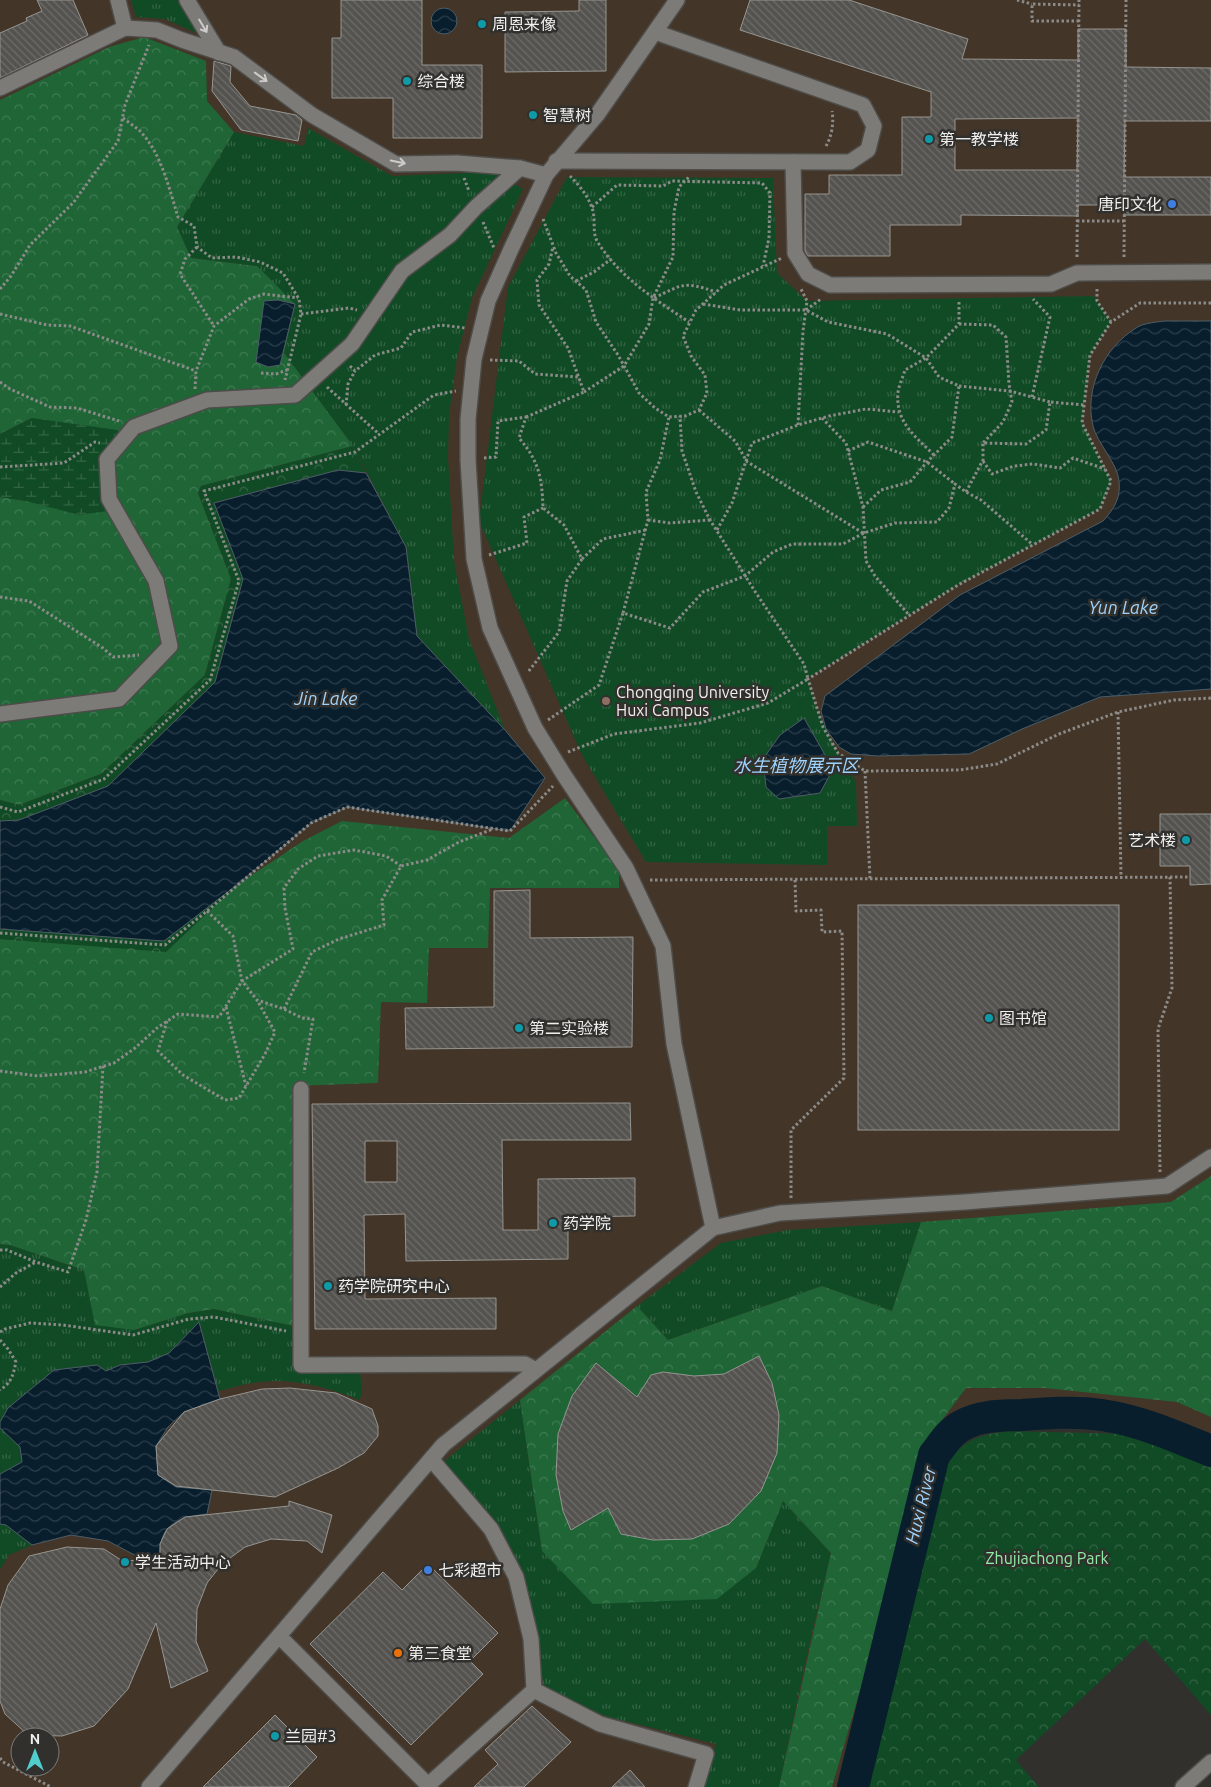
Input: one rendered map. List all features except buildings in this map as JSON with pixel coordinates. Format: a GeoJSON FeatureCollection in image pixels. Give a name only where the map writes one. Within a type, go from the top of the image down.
{"type":"FeatureCollection","features":[{"type":"Feature","properties":{"kind":"street"},"geometry":{"type":"LineString","coordinates":[[118,0],[125,28]]}},
{"type":"Feature","properties":{"kind":"street"},"geometry":{"type":"LineString","coordinates":[[188,0],[219,53]]}},
{"type":"Feature","properties":{"kind":"street"},"geometry":{"type":"LineString","coordinates":[[677,0],[597,114],[546,175],[503,267],[488,301],[474,359],[468,419],[468,460],[474,559],[490,628],[536,728],[564,775],[626,868],[663,946],[674,1044],[713,1228]]}},
{"type":"Feature","properties":{"kind":"street"},"geometry":{"type":"LineString","coordinates":[[0,88],[125,28],[157,30],[234,58],[312,116],[396,164],[457,163],[520,168],[546,175]]}},
{"type":"Feature","properties":{"kind":"street"},"geometry":{"type":"LineString","coordinates":[[556,162],[850,162],[868,150],[874,126],[863,105],[655,32]]}},
{"type":"Feature","properties":{"kind":"street"},"geometry":{"type":"LineString","coordinates":[[793,162],[795,253],[808,274],[830,285],[1050,284],[1077,272],[1211,272]]}},
{"type":"Feature","properties":{"kind":"street"},"geometry":{"type":"LineString","coordinates":[[0,714],[119,698],[170,646],[156,580],[109,499],[106,459],[134,427],[206,400],[295,395],[352,344],[402,271],[450,235],[476,207],[520,168]]}},
{"type":"Feature","properties":{"kind":"street"},"geometry":{"type":"LineString","coordinates":[[301,1089],[300,1365],[524,1364],[536,1370]]}},
{"type":"Feature","properties":{"kind":"street"},"geometry":{"type":"LineString","coordinates":[[149,1787],[443,1445],[713,1228],[790,1213],[965,1202],[1167,1186],[1211,1157]]}},
{"type":"Feature","properties":{"kind":"street"},"geometry":{"type":"LineString","coordinates":[[431,1459],[491,1529],[516,1577],[531,1640],[534,1690]]}},
{"type":"Feature","properties":{"kind":"street"},"geometry":{"type":"LineString","coordinates":[[279,1636],[429,1786],[534,1690]]}},
{"type":"Feature","properties":{"kind":"street"},"geometry":{"type":"LineString","coordinates":[[534,1690],[600,1724],[706,1754],[696,1787]]}},
{"type":"Feature","properties":{"kind":"street"},"geometry":{"type":"LineString","coordinates":[[1183,1787],[1211,1762]]}},
{"type":"Feature","properties":{"kind":"path"},"geometry":{"type":"LineString","coordinates":[[1016,0],[1032,4],[1079,2],[1077,272]]}},
{"type":"Feature","properties":{"kind":"path"},"geometry":{"type":"LineString","coordinates":[[1123,272],[1126,0]]}},
{"type":"Feature","properties":{"kind":"path"},"geometry":{"type":"LineString","coordinates":[[1032,4],[1032,21],[1079,21]]}},
{"type":"Feature","properties":{"kind":"path"},"geometry":{"type":"LineString","coordinates":[[0,289],[11,276],[30,245],[73,203],[118,141],[125,105],[151,40]]}},
{"type":"Feature","properties":{"kind":"path"},"geometry":{"type":"LineString","coordinates":[[817,162],[830,139],[833,117],[829,93]]}},
{"type":"Feature","properties":{"kind":"path"},"geometry":{"type":"LineString","coordinates":[[123,118],[139,131],[154,152],[169,186],[178,217],[194,226],[197,247],[212,258],[236,257],[260,262],[283,274],[299,298],[300,314],[282,396]]}},
{"type":"Feature","properties":{"kind":"path"},"geometry":{"type":"LineString","coordinates":[[556,162],[580,186],[592,208],[596,240],[622,272],[653,298],[689,322]]}},
{"type":"Feature","properties":{"kind":"path"},"geometry":{"type":"LineString","coordinates":[[468,460],[496,457],[498,421],[526,417],[584,392],[624,366],[649,324],[653,298],[673,257],[674,212],[679,187],[703,162]]}},
{"type":"Feature","properties":{"kind":"path"},"geometry":{"type":"LineString","coordinates":[[592,208],[617,185],[663,186],[672,181],[762,183],[770,193],[769,238],[763,266]]}},
{"type":"Feature","properties":{"kind":"path"},"geometry":{"type":"LineString","coordinates":[[538,191],[543,222],[553,247],[570,276],[586,290],[596,322],[639,393],[655,408],[669,417],[685,416],[699,410],[707,393],[705,375],[690,356],[683,336],[696,310],[724,285],[777,260]]}},
{"type":"Feature","properties":{"kind":"path"},"geometry":{"type":"LineString","coordinates":[[476,207],[503,267]]}},
{"type":"Feature","properties":{"kind":"path"},"geometry":{"type":"LineString","coordinates":[[1077,222],[1124,222]]}},
{"type":"Feature","properties":{"kind":"path"},"geometry":{"type":"LineString","coordinates":[[197,247],[185,258],[180,274],[214,326]]}},
{"type":"Feature","properties":{"kind":"path"},"geometry":{"type":"LineString","coordinates":[[553,247],[549,264],[536,280],[539,304],[568,348],[584,392]]}},
{"type":"Feature","properties":{"kind":"path"},"geometry":{"type":"LineString","coordinates":[[576,281],[594,272],[612,259]]}},
{"type":"Feature","properties":{"kind":"path"},"geometry":{"type":"LineString","coordinates":[[1098,272],[1097,301],[1111,322]]}},
{"type":"Feature","properties":{"kind":"path"},"geometry":{"type":"LineString","coordinates":[[653,298],[680,285],[694,284],[716,292]]}},
{"type":"Feature","properties":{"kind":"path"},"geometry":{"type":"LineString","coordinates":[[934,455],[908,429],[899,412],[898,392],[905,370],[926,358],[959,324],[959,284]]}},
{"type":"Feature","properties":{"kind":"path"},"geometry":{"type":"LineString","coordinates":[[1032,397],[1050,317],[1033,301],[1033,284]]}},
{"type":"Feature","properties":{"kind":"path"},"geometry":{"type":"LineString","coordinates":[[798,425],[807,301],[800,286]]}},
{"type":"Feature","properties":{"kind":"path"},"geometry":{"type":"LineString","coordinates":[[0,314],[47,325],[70,326],[196,371],[214,326],[249,300],[264,294],[299,298]]}},
{"type":"Feature","properties":{"kind":"path"},"geometry":{"type":"LineString","coordinates":[[554,758],[614,734],[700,723],[768,703],[958,585],[1100,509],[1111,481],[1082,422],[1090,355],[1111,322],[1140,303],[1211,303]]}},
{"type":"Feature","properties":{"kind":"path"},"geometry":{"type":"LineString","coordinates":[[702,304],[740,310],[806,310],[828,322],[887,334],[926,358],[939,377],[959,386],[1010,391],[1050,402],[1084,405]]}},
{"type":"Feature","properties":{"kind":"path"},"geometry":{"type":"LineString","coordinates":[[300,314],[349,308],[372,315]]}},
{"type":"Feature","properties":{"kind":"path"},"geometry":{"type":"LineString","coordinates":[[346,405],[348,384],[355,370],[375,355],[401,348],[412,332],[441,324],[481,331]]}},
{"type":"Feature","properties":{"kind":"path"},"geometry":{"type":"LineString","coordinates":[[959,324],[993,325],[1006,337],[1012,402],[1003,422],[983,443],[983,460],[966,492]]}},
{"type":"Feature","properties":{"kind":"path"},"geometry":{"type":"LineString","coordinates":[[338,356],[355,370]]}},
{"type":"Feature","properties":{"kind":"path"},"geometry":{"type":"LineString","coordinates":[[474,359],[519,361],[535,374],[578,376]]}},
{"type":"Feature","properties":{"kind":"path"},"geometry":{"type":"LineString","coordinates":[[261,373],[276,374],[288,370]]}},
{"type":"Feature","properties":{"kind":"path"},"geometry":{"type":"LineString","coordinates":[[315,376],[379,434]]}},
{"type":"Feature","properties":{"kind":"path"},"geometry":{"type":"LineString","coordinates":[[0,382],[10,389],[50,407],[77,408],[134,427]]}},
{"type":"Feature","properties":{"kind":"path"},"geometry":{"type":"LineString","coordinates":[[863,507],[881,490],[910,482],[927,462],[952,438],[959,386]]}},
{"type":"Feature","properties":{"kind":"path"},"geometry":{"type":"LineString","coordinates":[[0,806],[18,812],[104,779],[210,680],[239,580],[204,491],[355,452],[434,395],[470,389]]}},
{"type":"Feature","properties":{"kind":"path"},"geometry":{"type":"LineString","coordinates":[[983,443],[1026,444],[1046,430],[1050,402]]}},
{"type":"Feature","properties":{"kind":"path"},"geometry":{"type":"LineString","coordinates":[[717,530],[732,504],[752,443],[822,418],[866,409],[899,412]]}},
{"type":"Feature","properties":{"kind":"path"},"geometry":{"type":"LineString","coordinates":[[699,410],[735,441],[746,461],[864,533]]}},
{"type":"Feature","properties":{"kind":"path"},"geometry":{"type":"LineString","coordinates":[[680,416],[682,451],[696,492],[710,520],[804,664],[823,727],[838,753],[865,771],[960,770],[997,764],[1059,734],[1118,712],[1174,700],[1211,698]]}},
{"type":"Feature","properties":{"kind":"path"},"geometry":{"type":"LineString","coordinates":[[526,417],[518,438],[531,452],[542,482],[543,508],[564,525],[582,559]]}},
{"type":"Feature","properties":{"kind":"path"},"geometry":{"type":"LineString","coordinates":[[536,728],[599,685],[624,613],[646,530],[648,520],[646,492],[660,460],[669,417]]}},
{"type":"Feature","properties":{"kind":"path"},"geometry":{"type":"LineString","coordinates":[[822,418],[846,443],[863,507],[866,561],[875,576],[909,615]]}},
{"type":"Feature","properties":{"kind":"path"},"geometry":{"type":"LineString","coordinates":[[0,467],[64,463],[94,442],[118,445]]}},
{"type":"Feature","properties":{"kind":"path"},"geometry":{"type":"LineString","coordinates":[[848,452],[868,442],[927,462],[966,492],[981,500],[1032,545]]}},
{"type":"Feature","properties":{"kind":"path"},"geometry":{"type":"LineString","coordinates":[[983,460],[992,474],[1014,466],[1032,464],[1060,468],[1073,458],[1105,469]]}},
{"type":"Feature","properties":{"kind":"path"},"geometry":{"type":"LineString","coordinates":[[624,613],[670,628],[702,592],[745,576],[773,552],[792,544],[843,544],[864,533],[895,524],[937,522],[949,508],[955,484]]}},
{"type":"Feature","properties":{"kind":"path"},"geometry":{"type":"LineString","coordinates":[[474,559],[527,543],[524,517],[543,508]]}},
{"type":"Feature","properties":{"kind":"path"},"geometry":{"type":"LineString","coordinates":[[648,520],[670,524],[710,520]]}},
{"type":"Feature","properties":{"kind":"path"},"geometry":{"type":"LineString","coordinates":[[516,686],[559,632],[567,581],[582,559],[603,539],[646,530]]}},
{"type":"Feature","properties":{"kind":"path"},"geometry":{"type":"LineString","coordinates":[[0,596],[29,600],[103,648],[113,657],[139,655],[144,651]]}},
{"type":"Feature","properties":{"kind":"path"},"geometry":{"type":"LineString","coordinates":[[1118,712],[1121,878]]}},
{"type":"Feature","properties":{"kind":"path"},"geometry":{"type":"LineString","coordinates":[[865,771],[870,879]]}},
{"type":"Feature","properties":{"kind":"path"},"geometry":{"type":"LineString","coordinates":[[0,933],[165,945],[207,912],[311,823],[347,807],[510,832],[564,775]]}},
{"type":"Feature","properties":{"kind":"path"},"geometry":{"type":"LineString","coordinates":[[0,1071],[38,1076],[85,1072],[114,1063],[135,1048],[157,1028],[178,1014],[219,1017],[242,981],[294,949],[285,908],[284,888],[298,869],[318,856],[354,850],[386,856],[401,866],[427,860],[459,842],[494,829]]}},
{"type":"Feature","properties":{"kind":"path"},"geometry":{"type":"LineString","coordinates":[[284,1009],[312,952],[339,939],[384,925],[382,900],[401,866]]}},
{"type":"Feature","properties":{"kind":"path"},"geometry":{"type":"LineString","coordinates":[[632,880],[1190,877]]}},
{"type":"Feature","properties":{"kind":"path"},"geometry":{"type":"LineString","coordinates":[[1160,1186],[1158,1029],[1172,988],[1170,878]]}},
{"type":"Feature","properties":{"kind":"path"},"geometry":{"type":"LineString","coordinates":[[790,1213],[790,1130],[844,1078],[842,931],[822,932],[821,910],[796,911],[795,879]]}},
{"type":"Feature","properties":{"kind":"path"},"geometry":{"type":"LineString","coordinates":[[167,1021],[158,1051],[182,1076],[225,1100],[239,1098],[265,1054],[275,1032],[257,1000],[242,981],[233,936],[207,912]]}},
{"type":"Feature","properties":{"kind":"path"},"geometry":{"type":"LineString","coordinates":[[257,1000],[284,1009],[302,1018],[313,1019],[301,1089]]}},
{"type":"Feature","properties":{"kind":"path"},"geometry":{"type":"LineString","coordinates":[[226,1007],[246,1086]]}},
{"type":"Feature","properties":{"kind":"path"},"geometry":{"type":"LineString","coordinates":[[0,1250],[7,1250],[68,1272],[86,1220],[97,1172],[103,1066]]}},
{"type":"Feature","properties":{"kind":"path"},"geometry":{"type":"LineString","coordinates":[[0,1287],[16,1273],[36,1262]]}},
{"type":"Feature","properties":{"kind":"path"},"geometry":{"type":"LineString","coordinates":[[0,1332],[30,1323],[63,1325],[133,1335],[189,1319],[214,1317],[300,1334]]}},
{"type":"Feature","properties":{"kind":"path"},"geometry":{"type":"LineString","coordinates":[[0,1340],[8,1348],[16,1362],[9,1384],[0,1390]]}},
{"type":"Feature","properties":{"kind":"path"},"geometry":{"type":"LineString","coordinates":[[0,1758],[3,1762],[51,1787]]}},
{"type":"Feature","properties":{"kind":"shaded area","name":"Chongqing University Huxi Campus"},"geometry":{"type":"Polygon","coordinates":[[[0,0],[1211,0],[1211,1438],[1152,1413],[1127,1406],[1101,1403],[995,1403],[971,1407],[960,1412],[947,1424],[936,1438],[838,1787],[0,1787],[0,0]]]}},
{"type":"Feature","properties":{"kind":"green space"},"geometry":{"type":"Polygon","coordinates":[[[131,0],[178,0],[201,35],[165,19],[136,17],[131,0]]]}},
{"type":"Feature","properties":{"kind":"green space"},"geometry":{"type":"Polygon","coordinates":[[[144,37],[206,61],[207,101],[234,132],[177,227],[191,258],[257,266],[295,304],[284,353],[353,446],[201,486],[198,493],[231,579],[205,675],[101,774],[19,805],[0,800],[0,497],[26,501],[32,418],[0,434],[0,100],[109,47],[144,37]]]}},
{"type":"Feature","properties":{"kind":"green space"},"geometry":{"type":"Polygon","coordinates":[[[308,128],[392,176],[492,172],[523,189],[472,298],[457,357],[449,415],[448,458],[454,561],[469,639],[505,730],[417,636],[406,547],[353,446],[284,353],[294,304],[257,266],[191,258],[177,227],[234,132],[304,146],[308,128]]]}},
{"type":"Feature","properties":{"kind":"green space"},"geometry":{"type":"Polygon","coordinates":[[[567,177],[773,178],[777,273],[807,301],[1094,296],[1111,322],[1090,355],[1082,422],[1111,481],[1100,509],[958,585],[808,678],[818,712],[838,753],[856,782],[857,826],[827,826],[827,865],[646,862],[582,755],[479,521],[508,287],[567,177]]]}},
{"type":"Feature","properties":{"kind":"green space"},"geometry":{"type":"Polygon","coordinates":[[[32,418],[124,431],[103,456],[108,511],[79,515],[26,501],[0,497],[0,434],[32,418]]]}},
{"type":"Feature","properties":{"kind":"green space"},"geometry":{"type":"Polygon","coordinates":[[[353,446],[366,473],[338,470],[214,503],[243,579],[215,682],[108,786],[19,820],[0,821],[0,800],[19,805],[101,774],[205,675],[231,579],[198,493],[201,486],[353,446]]]}},
{"type":"Feature","properties":{"kind":"green space"},"geometry":{"type":"Polygon","coordinates":[[[565,798],[619,870],[619,888],[490,888],[488,948],[429,948],[427,1003],[381,1002],[378,1083],[294,1086],[294,1326],[214,1309],[188,1313],[134,1330],[95,1325],[84,1270],[10,1245],[0,1244],[0,939],[166,951],[238,884],[303,841],[342,821],[509,838],[565,798]]]}},
{"type":"Feature","properties":{"kind":"green space"},"geometry":{"type":"Polygon","coordinates":[[[238,884],[166,952],[0,939],[0,929],[164,941],[238,884]]]}},
{"type":"Feature","properties":{"kind":"green space"},"geometry":{"type":"Polygon","coordinates":[[[1211,1176],[1211,1417],[1177,1402],[1045,1388],[966,1388],[930,1436],[832,1787],[779,1787],[831,1553],[783,1501],[756,1568],[717,1599],[593,1604],[542,1551],[520,1400],[637,1306],[668,1340],[822,1286],[892,1311],[921,1222],[1171,1202],[1211,1176]]]}},
{"type":"Feature","properties":{"kind":"green space"},"geometry":{"type":"Polygon","coordinates":[[[921,1222],[892,1311],[822,1286],[668,1340],[637,1306],[721,1243],[788,1230],[921,1222]]]}},
{"type":"Feature","properties":{"kind":"green space"},"geometry":{"type":"Polygon","coordinates":[[[0,1244],[10,1245],[84,1270],[134,1330],[188,1313],[214,1309],[294,1326],[295,1370],[360,1370],[362,1393],[359,1400],[336,1391],[285,1381],[250,1383],[218,1391],[199,1322],[169,1353],[148,1362],[120,1365],[8,1408],[0,1422],[0,1244]]]}},
{"type":"Feature","properties":{"kind":"green space"},"geometry":{"type":"Polygon","coordinates":[[[520,1400],[542,1551],[756,1568],[783,1501],[831,1553],[779,1787],[703,1787],[716,1744],[605,1716],[543,1686],[539,1642],[524,1573],[497,1526],[442,1463],[520,1400]]]}},
{"type":"Feature","properties":{"kind":"green space"},"geometry":{"type":"Polygon","coordinates":[[[0,1428],[20,1447],[22,1462],[2,1474],[0,1474],[0,1428]]]}},
{"type":"Feature","properties":{"kind":"green space","name":"Zhujiachong Park"},"geometry":{"type":"Polygon","coordinates":[[[1008,1431],[1128,1434],[1160,1443],[1211,1466],[1211,1715],[1145,1639],[1016,1760],[1039,1787],[860,1787],[935,1491],[954,1455],[961,1448],[980,1437],[1008,1431]]]}},
{"type":"Feature","properties":{"kind":"green space"},"geometry":{"type":"Polygon","coordinates":[[[0,1524],[6,1525],[32,1545],[9,1555],[0,1569],[0,1524]]]}},
{"type":"Feature","properties":{"kind":"water"},"geometry":{"type":"Polygon","coordinates":[[[444,8],[453,12],[457,21],[453,30],[444,34],[435,30],[431,21],[435,12],[444,8]]]}},
{"type":"Feature","properties":{"kind":"water"},"geometry":{"type":"Polygon","coordinates":[[[278,300],[295,304],[280,365],[268,367],[256,362],[264,301],[278,300]]]}},
{"type":"Feature","properties":{"kind":"water","name":"Yun Lake"},"geometry":{"type":"Polygon","coordinates":[[[1165,321],[1211,321],[1211,689],[1100,697],[1022,729],[969,754],[878,756],[851,754],[839,747],[826,729],[821,711],[825,696],[960,595],[1103,521],[1110,512],[1118,498],[1119,481],[1118,474],[1093,426],[1091,397],[1094,384],[1106,358],[1125,336],[1142,325],[1165,321]]]}},
{"type":"Feature","properties":{"kind":"water","name":"Jin Lake"},"geometry":{"type":"Polygon","coordinates":[[[338,470],[366,473],[406,547],[417,636],[505,730],[545,778],[510,831],[347,807],[311,823],[238,884],[164,941],[0,929],[0,821],[19,820],[108,786],[215,682],[243,579],[214,503],[338,470]]]}},
{"type":"Feature","properties":{"kind":"water","name":"水生植物展示区"},"geometry":{"type":"Polygon","coordinates":[[[804,718],[833,769],[820,793],[779,799],[766,787],[763,759],[780,735],[804,718]]]}},
{"type":"Feature","properties":{"kind":"water"},"geometry":{"type":"Polygon","coordinates":[[[199,1322],[220,1399],[184,1412],[168,1427],[156,1446],[158,1475],[176,1487],[212,1490],[207,1514],[189,1517],[173,1524],[163,1536],[160,1555],[146,1561],[108,1541],[71,1535],[32,1545],[6,1525],[0,1524],[0,1474],[22,1462],[20,1447],[0,1428],[0,1422],[8,1408],[54,1370],[97,1365],[106,1371],[120,1365],[148,1362],[169,1353],[199,1322]]]}},
{"type":"Feature","properties":{"kind":"waterway","name":"Huxi River"},"geometry":{"type":"LineString","coordinates":[[853,1787],[934,1455],[954,1431],[977,1419],[991,1417],[1082,1413],[1116,1418],[1144,1425],[1211,1451]]}},
{"type":"Feature","properties":{"kind":"place","name":"周恩来像"},"geometry":{"type":"Point","coordinates":[482,24]}},
{"type":"Feature","properties":{"kind":"place","name":"综合楼"},"geometry":{"type":"Point","coordinates":[407,81]}},
{"type":"Feature","properties":{"kind":"place","name":"智慧树"},"geometry":{"type":"Point","coordinates":[533,115]}},
{"type":"Feature","properties":{"kind":"place","name":"第一教学楼"},"geometry":{"type":"Point","coordinates":[929,139]}},
{"type":"Feature","properties":{"kind":"place","name":"唐印文化"},"geometry":{"type":"Point","coordinates":[1172,204]}},
{"type":"Feature","properties":{"kind":"place","name":"Chongqing University Huxi Campus"},"geometry":{"type":"Point","coordinates":[606,701]}},
{"type":"Feature","properties":{"kind":"place","name":"艺术楼"},"geometry":{"type":"Point","coordinates":[1186,840]}},
{"type":"Feature","properties":{"kind":"place","name":"图书馆"},"geometry":{"type":"Point","coordinates":[989,1018]}},
{"type":"Feature","properties":{"kind":"place","name":"第二实验楼"},"geometry":{"type":"Point","coordinates":[519,1028]}},
{"type":"Feature","properties":{"kind":"place","name":"药学院"},"geometry":{"type":"Point","coordinates":[553,1223]}},
{"type":"Feature","properties":{"kind":"place","name":"药学院研究中心"},"geometry":{"type":"Point","coordinates":[328,1286]}},
{"type":"Feature","properties":{"kind":"place","name":"学生活动中心"},"geometry":{"type":"Point","coordinates":[125,1562]}},
{"type":"Feature","properties":{"kind":"place","name":"七彩超市"},"geometry":{"type":"Point","coordinates":[428,1570]}},
{"type":"Feature","properties":{"kind":"place","name":"第三食堂"},"geometry":{"type":"Point","coordinates":[398,1653]}},
{"type":"Feature","properties":{"kind":"place","name":"兰园#3"},"geometry":{"type":"Point","coordinates":[275,1736]}}]}
